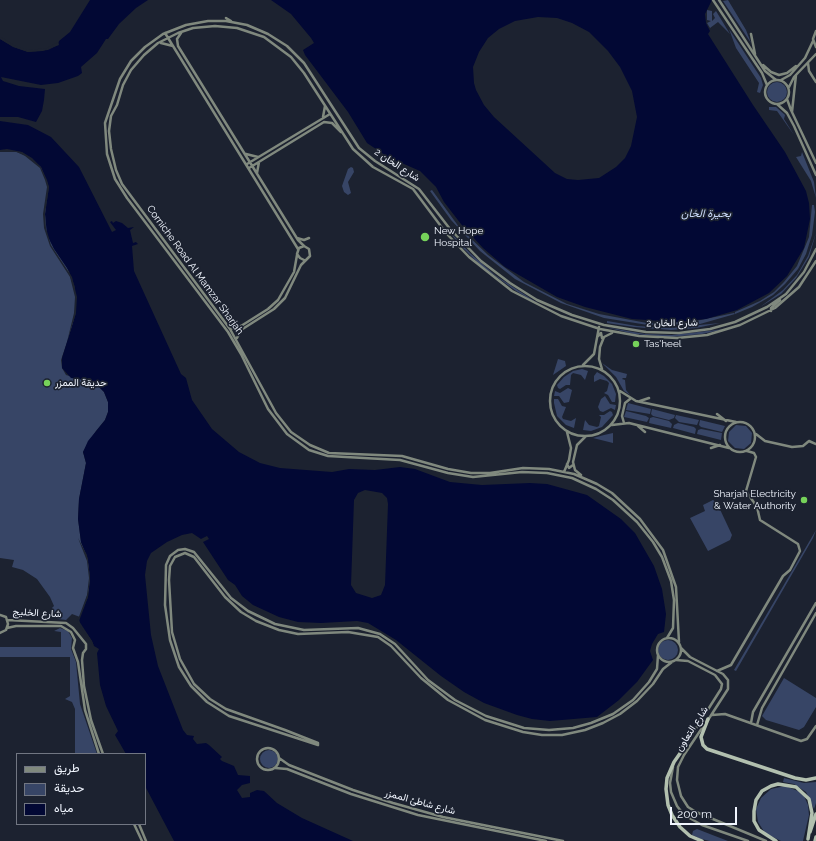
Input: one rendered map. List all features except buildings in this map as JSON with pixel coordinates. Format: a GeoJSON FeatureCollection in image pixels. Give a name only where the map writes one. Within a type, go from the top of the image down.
{"type":"FeatureCollection","features":[{"type":"Feature","properties":{"kind":"highway"},"geometry":{"type":"LineString","coordinates":[[708,719],[701,737],[703,745],[707,748],[795,778],[806,780],[816,778]]}},
{"type":"Feature","properties":{"kind":"highway"},"geometry":{"type":"LineString","coordinates":[[681,752],[674,762],[667,778],[666,788],[668,805],[674,820],[680,827],[690,836],[702,841]]}},
{"type":"Feature","properties":{"kind":"highway"},"geometry":{"type":"LineString","coordinates":[[776,841],[758,830],[754,821],[754,811],[756,800],[762,791],[778,784],[796,787],[809,799],[812,813],[808,840]]}},
{"type":"Feature","properties":{"kind":"highway"},"geometry":{"type":"LineString","coordinates":[[808,840],[816,814]]}},
{"type":"Feature","properties":{"kind":"highway"},"geometry":{"type":"LineString","coordinates":[[815,841],[816,836]]}},
{"type":"Feature","properties":{"kind":"street"},"geometry":{"type":"LineString","coordinates":[[713,0],[762,73],[767,85],[765,91],[766,98],[777,104],[788,115],[803,144],[816,175]]}},
{"type":"Feature","properties":{"kind":"street"},"geometry":{"type":"LineString","coordinates":[[719,0],[767,73],[776,80]]}},
{"type":"Feature","properties":{"kind":"street"},"geometry":{"type":"LineString","coordinates":[[226,18],[232,22]]}},
{"type":"Feature","properties":{"kind":"street","name":"شارع الخان 2"},"geometry":{"type":"LineString","coordinates":[[105,131],[106,118],[120,79],[128,65],[145,47],[167,32],[203,22],[232,22],[252,27],[278,40],[304,63],[359,148],[375,162],[410,182],[426,197],[444,222],[465,246],[502,278],[523,292],[550,306],[602,325],[654,333],[702,331],[725,326],[746,318],[781,298],[801,277],[816,249]]}},
{"type":"Feature","properties":{"kind":"street","name":"شارع الخان 2"},"geometry":{"type":"LineString","coordinates":[[109,131],[111,118],[129,73],[144,55],[158,43],[183,31],[215,26],[248,31],[277,45],[299,66],[352,149],[366,162],[407,185],[418,194],[455,243],[498,281],[543,308],[573,320],[620,333],[667,338],[700,336],[734,328],[771,311],[796,291],[816,261]]}},
{"type":"Feature","properties":{"kind":"street"},"geometry":{"type":"LineString","coordinates":[[252,27],[258,26]]}},
{"type":"Feature","properties":{"kind":"street"},"geometry":{"type":"LineString","coordinates":[[183,31],[178,38],[178,46],[297,238],[304,246],[308,248],[311,253],[309,257],[304,260],[282,301],[271,312],[241,330],[237,339]]}},
{"type":"Feature","properties":{"kind":"street"},"geometry":{"type":"LineString","coordinates":[[767,85],[790,75],[808,53],[816,31]]}},
{"type":"Feature","properties":{"kind":"street"},"geometry":{"type":"LineString","coordinates":[[167,32],[174,47],[298,249],[294,272],[278,300],[268,309],[240,326],[230,329]]}},
{"type":"Feature","properties":{"kind":"street"},"geometry":{"type":"LineString","coordinates":[[751,34],[756,56]]}},
{"type":"Feature","properties":{"kind":"street"},"geometry":{"type":"LineString","coordinates":[[813,41],[816,47]]}},
{"type":"Feature","properties":{"kind":"street"},"geometry":{"type":"LineString","coordinates":[[158,43],[167,43],[174,47]]}},
{"type":"Feature","properties":{"kind":"street"},"geometry":{"type":"LineString","coordinates":[[816,54],[796,75],[788,87],[787,98],[792,113],[816,163]]}},
{"type":"Feature","properties":{"kind":"street"},"geometry":{"type":"LineString","coordinates":[[303,57],[304,63]]}},
{"type":"Feature","properties":{"kind":"street"},"geometry":{"type":"LineString","coordinates":[[759,60],[769,71],[779,75],[787,73],[801,62]]}},
{"type":"Feature","properties":{"kind":"street"},"geometry":{"type":"LineString","coordinates":[[808,62],[809,71],[816,82]]}},
{"type":"Feature","properties":{"kind":"street"},"geometry":{"type":"LineString","coordinates":[[294,65],[299,66]]}},
{"type":"Feature","properties":{"kind":"street"},"geometry":{"type":"LineString","coordinates":[[802,68],[809,71]]}},
{"type":"Feature","properties":{"kind":"street"},"geometry":{"type":"LineString","coordinates":[[792,113],[796,75]]}},
{"type":"Feature","properties":{"kind":"street"},"geometry":{"type":"LineString","coordinates":[[780,80],[788,87]]}},
{"type":"Feature","properties":{"kind":"street"},"geometry":{"type":"LineString","coordinates":[[312,91],[317,93]]}},
{"type":"Feature","properties":{"kind":"street"},"geometry":{"type":"LineString","coordinates":[[110,97],[113,102]]}},
{"type":"Feature","properties":{"kind":"street"},"geometry":{"type":"LineString","coordinates":[[777,104],[787,98]]}},
{"type":"Feature","properties":{"kind":"street"},"geometry":{"type":"LineString","coordinates":[[321,119],[325,106]]}},
{"type":"Feature","properties":{"kind":"street"},"geometry":{"type":"LineString","coordinates":[[247,164],[330,114]]}},
{"type":"Feature","properties":{"kind":"street"},"geometry":{"type":"LineString","coordinates":[[249,168],[324,122],[332,123],[341,132]]}},
{"type":"Feature","properties":{"kind":"street","name":"Corniche Road Al Mamzar Sharjah"},"geometry":{"type":"LineString","coordinates":[[105,131],[108,159],[121,189],[228,332],[241,354],[268,409],[287,434],[309,450],[332,457],[374,458],[407,462],[448,473],[466,476],[485,477],[528,472],[566,476],[584,483],[608,496],[622,508],[645,531],[659,552],[669,575],[674,600],[673,628],[667,638]]}},
{"type":"Feature","properties":{"kind":"street","name":"Corniche Road Al Mamzar Sharjah"},"geometry":{"type":"LineString","coordinates":[[109,131],[113,160],[125,188],[237,339],[272,407],[291,432],[313,447],[333,453],[374,454],[411,458],[448,469],[465,472],[490,473],[530,468],[564,471],[586,479],[617,497],[644,524],[660,545],[668,561],[676,587],[679,642]]}},
{"type":"Feature","properties":{"kind":"street"},"geometry":{"type":"LineString","coordinates":[[803,144],[807,145],[813,155]]}},
{"type":"Feature","properties":{"kind":"street"},"geometry":{"type":"LineString","coordinates":[[245,154],[259,157]]}},
{"type":"Feature","properties":{"kind":"street"},"geometry":{"type":"LineString","coordinates":[[257,173],[259,162]]}},
{"type":"Feature","properties":{"kind":"street"},"geometry":{"type":"LineString","coordinates":[[422,200],[426,197]]}},
{"type":"Feature","properties":{"kind":"street"},"geometry":{"type":"LineString","coordinates":[[297,238],[304,240],[309,238]]}},
{"type":"Feature","properties":{"kind":"street"},"geometry":{"type":"LineString","coordinates":[[298,249],[304,246]]}},
{"type":"Feature","properties":{"kind":"street"},"geometry":{"type":"LineString","coordinates":[[298,255],[304,260]]}},
{"type":"Feature","properties":{"kind":"street"},"geometry":{"type":"LineString","coordinates":[[771,311],[771,308],[781,298]]}},
{"type":"Feature","properties":{"kind":"street"},"geometry":{"type":"LineString","coordinates":[[597,340],[598,328],[602,325]]}},
{"type":"Feature","properties":{"kind":"street"},"geometry":{"type":"LineString","coordinates":[[583,365],[592,356],[598,334],[600,333],[603,335],[598,356],[603,370]]}},
{"type":"Feature","properties":{"kind":"street"},"geometry":{"type":"LineString","coordinates":[[602,340],[609,333],[620,333]]}},
{"type":"Feature","properties":{"kind":"street"},"geometry":{"type":"LineString","coordinates":[[610,426],[619,409],[620,400],[618,389],[612,378],[603,370],[583,365],[573,367],[561,374],[554,382],[550,392],[549,403],[552,415],[559,425],[576,435],[587,436],[599,433],[610,426],[624,423],[720,445],[739,453],[747,451],[754,453],[756,458],[746,491],[757,507],[760,520],[798,544],[800,551],[790,570],[783,576],[731,665],[717,671]]}},
{"type":"Feature","properties":{"kind":"street"},"geometry":{"type":"LineString","coordinates":[[618,389],[630,398],[638,401],[726,422],[748,424],[755,433],[765,441],[792,447],[803,446],[809,441],[816,444]]}},
{"type":"Feature","properties":{"kind":"street"},"geometry":{"type":"LineString","coordinates":[[624,423],[622,417],[625,403],[630,398]]}},
{"type":"Feature","properties":{"kind":"street"},"geometry":{"type":"LineString","coordinates":[[638,401],[649,398]]}},
{"type":"Feature","properties":{"kind":"street"},"geometry":{"type":"LineString","coordinates":[[268,409],[272,407]]}},
{"type":"Feature","properties":{"kind":"street"},"geometry":{"type":"LineString","coordinates":[[717,414],[726,422]]}},
{"type":"Feature","properties":{"kind":"street"},"geometry":{"type":"LineString","coordinates":[[729,448],[726,442],[725,434],[730,426],[736,422]]}},
{"type":"Feature","properties":{"kind":"street"},"geometry":{"type":"LineString","coordinates":[[636,425],[645,432]]}},
{"type":"Feature","properties":{"kind":"street"},"geometry":{"type":"LineString","coordinates":[[566,476],[564,471],[571,446],[567,431]]}},
{"type":"Feature","properties":{"kind":"street"},"geometry":{"type":"LineString","coordinates":[[747,451],[754,444],[755,433]]}},
{"type":"Feature","properties":{"kind":"street"},"geometry":{"type":"LineString","coordinates":[[584,483],[586,479],[576,472],[573,465],[577,445],[587,436]]}},
{"type":"Feature","properties":{"kind":"street"},"geometry":{"type":"LineString","coordinates":[[711,448],[720,445]]}},
{"type":"Feature","properties":{"kind":"street"},"geometry":{"type":"LineString","coordinates":[[567,464],[569,468],[573,465]]}},
{"type":"Feature","properties":{"kind":"street"},"geometry":{"type":"LineString","coordinates":[[676,660],[690,662],[719,678],[722,674],[690,658],[681,648],[679,642],[674,638],[667,638],[658,644],[657,669],[649,682],[633,700],[602,719],[579,727],[562,730],[536,730],[496,720],[455,700],[428,680],[395,644],[380,634],[353,628],[298,630],[274,624],[252,614],[227,595],[194,552],[181,550],[170,556],[166,565],[165,599],[168,633],[176,660],[191,686],[213,707],[234,718],[319,744],[285,730],[236,714],[216,704],[194,684],[182,666],[175,646],[170,618],[169,580],[170,566],[173,559],[182,554],[192,556],[225,597],[250,618],[267,626],[291,633],[316,634],[348,632],[378,637],[391,646],[431,688],[460,707],[505,727],[542,735],[579,731],[614,717],[641,698],[663,669],[676,660],[680,655],[681,648]]}},
{"type":"Feature","properties":{"kind":"street"},"geometry":{"type":"LineString","coordinates":[[751,723],[753,712],[816,603]]}},
{"type":"Feature","properties":{"kind":"street"},"geometry":{"type":"LineString","coordinates":[[757,725],[762,708],[816,613]]}},
{"type":"Feature","properties":{"kind":"street"},"geometry":{"type":"LineString","coordinates":[[250,618],[252,614]]}},
{"type":"Feature","properties":{"kind":"street"},"geometry":{"type":"LineString","coordinates":[[0,615],[7,620],[7,628],[0,633]]}},
{"type":"Feature","properties":{"kind":"street","name":"شارع الخليج"},"geometry":{"type":"LineString","coordinates":[[7,620],[66,623],[73,628],[82,641]]}},
{"type":"Feature","properties":{"kind":"street","name":"شارع الخليج"},"geometry":{"type":"LineString","coordinates":[[7,628],[16,626],[60,626],[71,632],[75,643]]}},
{"type":"Feature","properties":{"kind":"street"},"geometry":{"type":"LineString","coordinates":[[99,753],[85,710],[76,652],[73,648],[75,643],[82,641],[86,647],[83,653],[82,662],[86,697],[94,730],[103,753]]}},
{"type":"Feature","properties":{"kind":"street"},"geometry":{"type":"LineString","coordinates":[[76,652],[83,653]]}},
{"type":"Feature","properties":{"kind":"street"},"geometry":{"type":"LineString","coordinates":[[658,655],[663,660],[672,662]]}},
{"type":"Feature","properties":{"kind":"street","name":"شارع التعاون"},"geometry":{"type":"LineString","coordinates":[[722,674],[727,678],[728,687],[684,755],[678,767],[677,784],[681,796],[688,807],[696,812],[766,841]]}},
{"type":"Feature","properties":{"kind":"street","name":"شارع التعاون"},"geometry":{"type":"LineString","coordinates":[[719,678],[721,682],[721,689],[681,752],[673,768],[670,783],[673,798],[680,811],[693,821],[748,841]]}},
{"type":"Feature","properties":{"kind":"street"},"geometry":{"type":"LineString","coordinates":[[711,715],[723,713],[802,742],[807,739],[816,726]]}},
{"type":"Feature","properties":{"kind":"street"},"geometry":{"type":"LineString","coordinates":[[284,734],[286,732],[285,730]]}},
{"type":"Feature","properties":{"kind":"street"},"geometry":{"type":"LineString","coordinates":[[271,748],[277,752],[279,758],[275,768],[269,770],[263,769],[258,764],[258,756],[262,750],[271,748]]}},
{"type":"Feature","properties":{"kind":"street","name":"شارع شاطئ الممزر"},"geometry":{"type":"LineString","coordinates":[[279,758],[286,764],[324,779],[400,805],[443,817],[563,841]]}},
{"type":"Feature","properties":{"kind":"street","name":"شارع شاطئ الممزر"},"geometry":{"type":"LineString","coordinates":[[275,768],[287,769],[351,794],[418,815],[546,841]]}},
{"type":"Feature","properties":{"kind":"street"},"geometry":{"type":"LineString","coordinates":[[134,825],[142,841]]}},
{"type":"Feature","properties":{"kind":"street"},"geometry":{"type":"LineString","coordinates":[[139,825],[146,841]]}},
{"type":"Feature","properties":{"kind":"green space"},"geometry":{"type":"Polygon","coordinates":[[[728,0],[746,30],[751,43],[723,1],[728,0]]]}},
{"type":"Feature","properties":{"kind":"green space"},"geometry":{"type":"Polygon","coordinates":[[[707,10],[712,11],[712,21],[715,18],[713,14],[716,11],[730,34],[718,22],[710,28],[707,23],[711,21],[707,20],[707,10]]]}},
{"type":"Feature","properties":{"kind":"green space"},"geometry":{"type":"Polygon","coordinates":[[[729,29],[761,78],[763,85],[760,93],[757,92],[759,83],[736,48],[729,29]]]}},
{"type":"Feature","properties":{"kind":"green space"},"geometry":{"type":"Polygon","coordinates":[[[777,82],[784,85],[787,92],[784,99],[777,102],[770,99],[767,92],[770,85],[777,82]]]}},
{"type":"Feature","properties":{"kind":"green space"},"geometry":{"type":"Polygon","coordinates":[[[769,107],[776,107],[785,115],[784,119],[794,135],[777,111],[769,110],[769,107]]]}},
{"type":"Feature","properties":{"kind":"green space","name":"حديقة الممزر"},"geometry":{"type":"Polygon","coordinates":[[[0,150],[11,150],[32,158],[41,167],[48,183],[46,205],[77,297],[73,324],[61,360],[62,368],[66,375],[96,384],[104,392],[108,402],[108,412],[105,420],[83,452],[86,463],[79,499],[78,519],[81,542],[90,570],[89,590],[80,617],[72,614],[66,620],[58,619],[54,615],[52,608],[54,606],[50,597],[37,579],[23,570],[12,567],[14,560],[0,558],[0,150]]]}},
{"type":"Feature","properties":{"kind":"green space"},"geometry":{"type":"Polygon","coordinates":[[[802,152],[814,182],[816,198],[811,181],[796,157],[801,156],[802,152]]]}},
{"type":"Feature","properties":{"kind":"green space"},"geometry":{"type":"Polygon","coordinates":[[[351,167],[353,168],[354,172],[348,182],[351,193],[348,195],[344,192],[342,186],[348,169],[351,167]]]}},
{"type":"Feature","properties":{"kind":"green space"},"geometry":{"type":"Polygon","coordinates":[[[432,190],[459,227],[488,255],[524,282],[567,304],[599,314],[647,323],[691,322],[735,314],[700,324],[648,325],[604,318],[561,303],[515,279],[480,251],[451,220],[430,191],[432,190]]]}},
{"type":"Feature","properties":{"kind":"green space"},"geometry":{"type":"Polygon","coordinates":[[[812,205],[814,205],[815,212],[812,235],[806,254],[798,269],[773,295],[752,307],[735,314],[735,312],[760,301],[774,292],[797,266],[809,237],[812,205]]]}},
{"type":"Feature","properties":{"kind":"green space"},"geometry":{"type":"Polygon","coordinates":[[[449,231],[471,254],[495,275],[542,306],[516,291],[479,264],[458,243],[449,231]]]}},
{"type":"Feature","properties":{"kind":"green space"},"geometry":{"type":"Polygon","coordinates":[[[816,233],[809,257],[796,278],[781,294],[760,307],[783,290],[797,275],[808,256],[816,233]]]}},
{"type":"Feature","properties":{"kind":"green space"},"geometry":{"type":"Polygon","coordinates":[[[607,321],[637,326],[669,328],[720,323],[696,328],[671,330],[634,327],[607,323],[607,321]]]}},
{"type":"Feature","properties":{"kind":"green space"},"geometry":{"type":"Polygon","coordinates":[[[605,327],[645,334],[672,335],[725,329],[702,334],[670,337],[634,334],[605,327]]]}},
{"type":"Feature","properties":{"kind":"green space"},"geometry":{"type":"Polygon","coordinates":[[[558,359],[565,361],[566,366],[553,375],[558,359]]]}},
{"type":"Feature","properties":{"kind":"green space"},"geometry":{"type":"Polygon","coordinates":[[[602,363],[612,370],[627,374],[626,378],[622,379],[625,380],[626,390],[630,395],[624,391],[616,377],[602,363]]]}},
{"type":"Feature","properties":{"kind":"green space"},"geometry":{"type":"Polygon","coordinates":[[[582,369],[588,371],[585,380],[581,375],[573,373],[571,375],[570,385],[566,385],[560,389],[558,388],[557,385],[564,377],[573,371],[582,369]]]}},
{"type":"Feature","properties":{"kind":"green space"},"geometry":{"type":"Polygon","coordinates":[[[597,372],[604,376],[612,384],[616,394],[615,402],[612,402],[608,395],[604,393],[607,391],[609,383],[607,381],[600,379],[594,382],[594,376],[597,372]]]}},
{"type":"Feature","properties":{"kind":"green space"},"geometry":{"type":"Polygon","coordinates":[[[568,388],[572,390],[569,402],[564,403],[559,396],[554,396],[555,391],[560,393],[568,388]]]}},
{"type":"Feature","properties":{"kind":"green space"},"geometry":{"type":"Polygon","coordinates":[[[605,396],[610,404],[616,405],[615,410],[611,408],[603,412],[600,411],[598,407],[601,399],[605,396]]]}},
{"type":"Feature","properties":{"kind":"green space"},"geometry":{"type":"Polygon","coordinates":[[[554,399],[558,399],[562,406],[566,407],[562,417],[563,419],[571,421],[576,418],[574,428],[566,425],[557,416],[554,399]]]}},
{"type":"Feature","properties":{"kind":"green space"},"geometry":{"type":"Polygon","coordinates":[[[628,403],[651,409],[650,414],[626,410],[628,403]]]}},
{"type":"Feature","properties":{"kind":"green space"},"geometry":{"type":"Polygon","coordinates":[[[652,409],[675,415],[674,418],[669,420],[653,416],[651,414],[652,409]]]}},
{"type":"Feature","properties":{"kind":"green space"},"geometry":{"type":"Polygon","coordinates":[[[610,411],[613,415],[602,427],[591,431],[583,430],[585,420],[589,425],[597,427],[599,426],[601,417],[599,415],[604,415],[610,411]]]}},
{"type":"Feature","properties":{"kind":"green space"},"geometry":{"type":"Polygon","coordinates":[[[626,411],[649,418],[647,422],[624,417],[626,411]]]}},
{"type":"Feature","properties":{"kind":"green space"},"geometry":{"type":"Polygon","coordinates":[[[676,415],[699,420],[697,425],[679,422],[675,418],[676,415]]]}},
{"type":"Feature","properties":{"kind":"green space"},"geometry":{"type":"Polygon","coordinates":[[[653,417],[669,421],[672,424],[671,428],[649,423],[650,418],[653,417]]]}},
{"type":"Feature","properties":{"kind":"green space"},"geometry":{"type":"Polygon","coordinates":[[[700,420],[725,426],[722,432],[701,427],[699,425],[700,420]]]}},
{"type":"Feature","properties":{"kind":"green space"},"geometry":{"type":"Polygon","coordinates":[[[678,423],[694,427],[696,429],[695,434],[673,428],[674,425],[678,423]]]}},
{"type":"Feature","properties":{"kind":"green space"},"geometry":{"type":"Polygon","coordinates":[[[736,425],[746,426],[752,433],[751,443],[744,449],[735,448],[728,441],[729,432],[736,425]]]}},
{"type":"Feature","properties":{"kind":"green space"},"geometry":{"type":"Polygon","coordinates":[[[701,429],[722,433],[721,440],[697,434],[698,430],[701,429]]]}},
{"type":"Feature","properties":{"kind":"green space"},"geometry":{"type":"Polygon","coordinates":[[[613,433],[613,443],[593,438],[604,435],[613,433]]]}},
{"type":"Feature","properties":{"kind":"green space"},"geometry":{"type":"Polygon","coordinates":[[[713,500],[717,503],[732,535],[730,540],[708,551],[690,518],[705,511],[703,505],[713,500]]]}},
{"type":"Feature","properties":{"kind":"green space"},"geometry":{"type":"Polygon","coordinates":[[[816,530],[813,538],[736,671],[734,670],[816,530]]]}},
{"type":"Feature","properties":{"kind":"green space"},"geometry":{"type":"Polygon","coordinates":[[[60,628],[68,631],[72,638],[71,649],[76,662],[80,704],[97,753],[75,753],[75,709],[72,702],[65,699],[70,696],[70,657],[0,657],[0,647],[61,647],[61,632],[54,631],[60,628]]]}},
{"type":"Feature","properties":{"kind":"green space"},"geometry":{"type":"Polygon","coordinates":[[[668,640],[675,643],[678,650],[675,657],[668,660],[661,657],[658,650],[661,643],[668,640]]]}},
{"type":"Feature","properties":{"kind":"green space"},"geometry":{"type":"Polygon","coordinates":[[[784,678],[816,698],[816,707],[804,727],[799,730],[766,720],[762,716],[784,678]]]}},
{"type":"Feature","properties":{"kind":"green space"},"geometry":{"type":"Polygon","coordinates":[[[269,750],[275,753],[278,759],[275,765],[269,768],[263,765],[260,759],[263,753],[269,750]]]}},
{"type":"Feature","properties":{"kind":"green space"},"geometry":{"type":"Polygon","coordinates":[[[784,778],[804,783],[816,782],[816,803],[814,809],[806,792],[794,784],[783,782],[784,778]]]}},
{"type":"Feature","properties":{"kind":"green space"},"geometry":{"type":"Polygon","coordinates":[[[785,786],[798,791],[804,796],[808,805],[809,815],[803,841],[781,841],[765,833],[758,822],[756,809],[761,798],[771,789],[785,786]]]}},
{"type":"Feature","properties":{"kind":"green space"},"geometry":{"type":"Polygon","coordinates":[[[697,829],[728,841],[710,841],[701,839],[692,835],[693,831],[697,829]]]}},
{"type":"Feature","properties":{"kind":"water"},"geometry":{"type":"Polygon","coordinates":[[[90,0],[148,0],[136,8],[119,24],[108,39],[106,39],[97,53],[81,67],[82,73],[78,76],[58,83],[41,85],[1,77],[3,81],[19,86],[45,89],[42,111],[36,122],[18,117],[0,117],[0,39],[13,47],[28,52],[48,50],[58,45],[59,41],[70,32],[90,0]]]}},
{"type":"Feature","properties":{"kind":"water","name":"بحيرة الخان"},"geometry":{"type":"Polygon","coordinates":[[[271,0],[712,0],[705,14],[706,23],[710,31],[708,34],[785,152],[806,191],[809,203],[810,219],[804,248],[787,276],[769,293],[737,310],[706,319],[677,322],[632,319],[585,307],[557,297],[505,267],[483,248],[461,224],[444,202],[436,187],[420,171],[388,157],[367,143],[348,112],[305,55],[303,50],[314,43],[291,14],[271,0]],[[538,17],[515,21],[499,29],[488,38],[479,52],[473,67],[474,83],[484,105],[494,117],[555,173],[567,179],[578,180],[599,178],[616,167],[625,158],[631,146],[637,117],[632,91],[620,67],[608,51],[589,32],[572,23],[557,18],[538,17]]]}},
{"type":"Feature","properties":{"kind":"water"},"geometry":{"type":"Polygon","coordinates":[[[0,121],[28,125],[51,137],[79,167],[112,232],[116,230],[110,222],[112,221],[113,223],[116,221],[122,223],[128,228],[134,227],[130,230],[133,243],[136,242],[138,244],[132,246],[134,271],[181,374],[186,378],[192,400],[212,429],[239,452],[260,463],[280,468],[332,472],[349,469],[375,470],[400,467],[415,469],[450,482],[482,485],[530,483],[547,484],[587,495],[621,519],[635,533],[654,566],[662,589],[666,614],[664,632],[658,634],[650,651],[653,660],[637,682],[619,700],[597,717],[550,721],[532,719],[517,715],[484,703],[464,692],[441,676],[396,640],[368,623],[357,621],[321,623],[298,622],[279,617],[253,605],[242,596],[235,585],[228,580],[203,542],[209,539],[207,536],[201,539],[192,533],[182,535],[167,542],[151,553],[147,561],[145,575],[151,635],[158,666],[183,730],[187,735],[194,736],[193,739],[197,744],[206,743],[209,745],[222,757],[220,759],[222,761],[234,766],[238,775],[250,776],[250,783],[242,785],[237,790],[242,798],[250,797],[250,793],[257,790],[264,791],[277,803],[302,818],[353,841],[174,841],[146,788],[146,753],[125,753],[115,735],[118,731],[106,706],[100,685],[97,653],[99,649],[94,646],[80,624],[79,619],[88,597],[90,581],[88,559],[81,542],[78,519],[79,499],[86,463],[83,452],[88,441],[105,420],[108,412],[108,402],[104,392],[96,384],[86,380],[71,378],[62,368],[62,358],[76,313],[75,287],[69,271],[54,249],[47,235],[45,214],[49,187],[41,167],[22,152],[0,150],[0,121]],[[365,490],[358,493],[354,500],[351,585],[356,593],[372,598],[381,595],[385,585],[387,498],[382,493],[365,490]]]}},
{"type":"Feature","properties":{"kind":"pier"},"geometry":{"type":"Polygon","coordinates":[[[1,37],[14,45],[29,50],[47,48],[58,42],[59,45],[43,51],[28,52],[14,47],[0,39],[1,37]]]}},
{"type":"Feature","properties":{"kind":"pier"},"geometry":{"type":"Polygon","coordinates":[[[7,149],[22,152],[32,158],[41,167],[47,180],[49,187],[45,214],[46,228],[51,245],[72,277],[77,297],[76,313],[67,342],[74,313],[75,297],[70,277],[50,246],[44,228],[43,214],[47,187],[45,180],[40,168],[25,156],[17,152],[0,152],[0,150],[7,149]]]}},
{"type":"Feature","properties":{"kind":"pier"},"geometry":{"type":"Polygon","coordinates":[[[78,538],[87,555],[90,576],[88,597],[79,621],[94,646],[77,622],[87,595],[89,578],[87,561],[78,538]]]}},
{"type":"Feature","properties":{"kind":"place","name":"New Hope Hospital"},"geometry":{"type":"Point","coordinates":[425,237]}},
{"type":"Feature","properties":{"kind":"place","name":"Tas'heel"},"geometry":{"type":"Point","coordinates":[636,344]}},
{"type":"Feature","properties":{"kind":"place","name":"حديقة الممزر"},"geometry":{"type":"Point","coordinates":[47,383]}},
{"type":"Feature","properties":{"kind":"place","name":"Sharjah Electricity & Water Authority"},"geometry":{"type":"Point","coordinates":[804,500]}}]}
